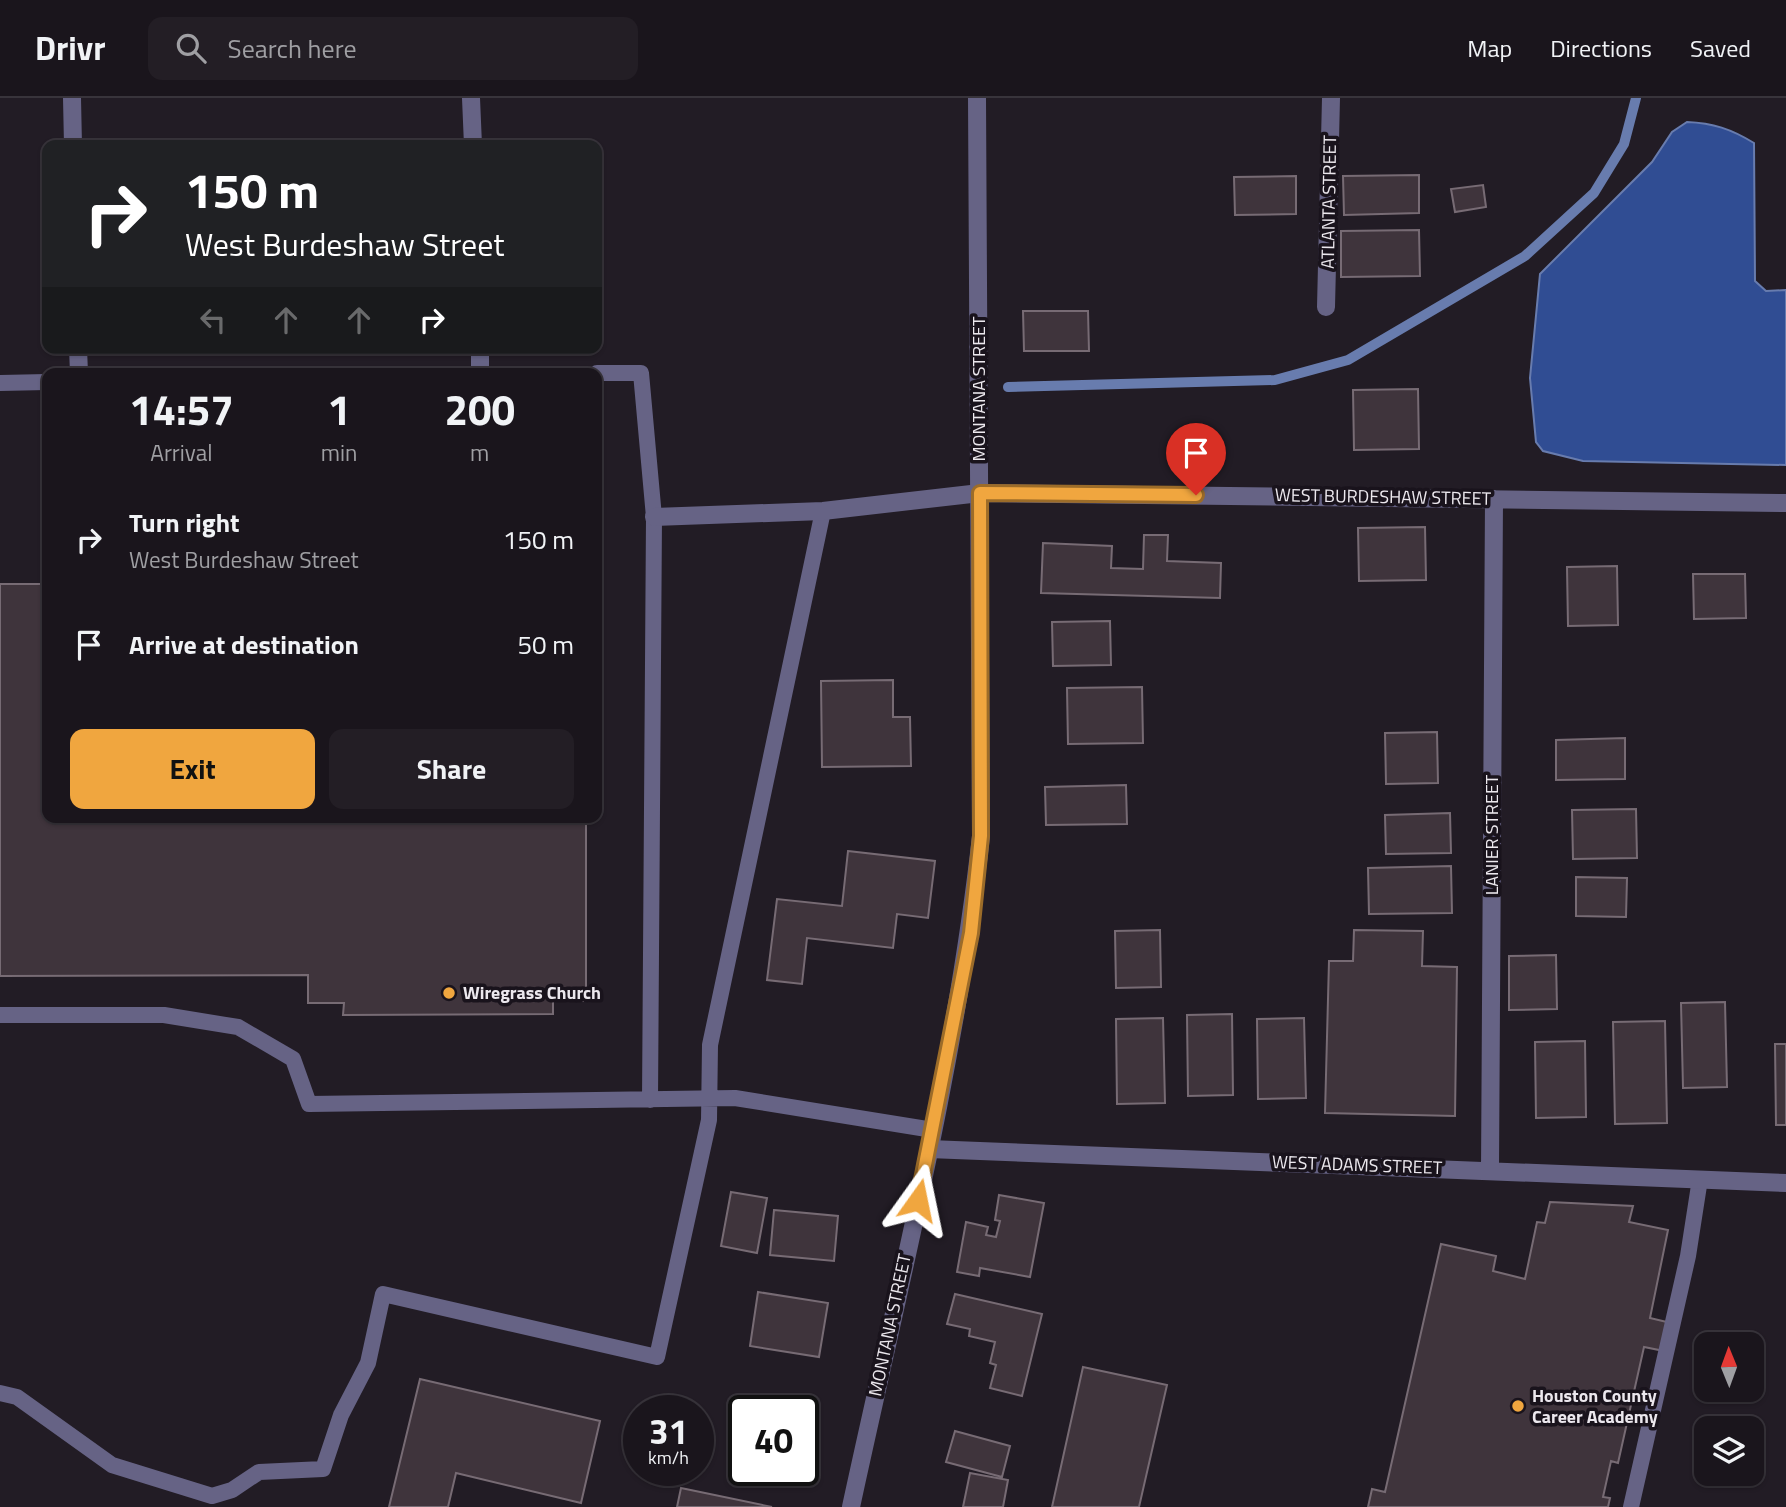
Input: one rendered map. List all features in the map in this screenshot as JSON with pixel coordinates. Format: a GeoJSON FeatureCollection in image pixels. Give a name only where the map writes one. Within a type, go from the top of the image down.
{"type":"FeatureCollection","features":[{"type":"Feature","properties":{"kind":"street"},"geometry":{"type":"LineString","coordinates":[[72,98],[73,140]]}},
{"type":"Feature","properties":{"kind":"street"},"geometry":{"type":"LineString","coordinates":[[471,98],[473,140]]}},
{"type":"Feature","properties":{"kind":"street","name":"MONTANA STREET"},"geometry":{"type":"LineString","coordinates":[[850,1507],[933,1130],[971,933],[981,836],[977,98]]}},
{"type":"Feature","properties":{"kind":"street","name":"ATLANTA STREET"},"geometry":{"type":"LineString","coordinates":[[1326,307],[1331,98]]}},
{"type":"Feature","properties":{"kind":"street","name":"WEST BURDESHAW STREET"},"geometry":{"type":"LineString","coordinates":[[654,517],[823,511],[980,493],[1786,503]]}},
{"type":"Feature","properties":{"kind":"street","name":"LANIER STREET"},"geometry":{"type":"LineString","coordinates":[[1490,1171],[1494,499]]}},
{"type":"Feature","properties":{"kind":"street","name":"WEST ADAMS STREET"},"geometry":{"type":"LineString","coordinates":[[929,1149],[1786,1183]]}},
{"type":"Feature","properties":{"kind":"lane"},"geometry":{"type":"LineString","coordinates":[[602,373],[640,373],[654,517],[650,1100]]}},
{"type":"Feature","properties":{"kind":"lane"},"geometry":{"type":"LineString","coordinates":[[0,383],[42,382]]}},
{"type":"Feature","properties":{"kind":"lane"},"geometry":{"type":"LineString","coordinates":[[0,1393],[17,1397],[112,1465],[212,1496],[232,1490],[259,1472],[323,1469],[341,1415],[369,1363],[383,1294],[657,1357],[709,1120],[710,1045],[823,511]]}},
{"type":"Feature","properties":{"kind":"lane"},"geometry":{"type":"LineString","coordinates":[[0,1015],[164,1015],[238,1027],[293,1059],[309,1104],[736,1098],[933,1130]]}},
{"type":"Feature","properties":{"kind":"lane"},"geometry":{"type":"LineString","coordinates":[[1631,1507],[1688,1256],[1700,1179]]}},
{"type":"Feature","properties":{"kind":"water"},"geometry":{"type":"Polygon","coordinates":[[[1687,122],[1722,128],[1754,143],[1755,281],[1766,291],[1786,290],[1786,465],[1583,461],[1543,451],[1536,442],[1530,378],[1540,274],[1652,162],[1672,132],[1687,122]]]}},
{"type":"Feature","properties":{"kind":"building"},"geometry":{"type":"Polygon","coordinates":[[[1419,175],[1419,213],[1344,215],[1343,176],[1419,175]]]}},
{"type":"Feature","properties":{"kind":"building"},"geometry":{"type":"Polygon","coordinates":[[[1296,176],[1296,214],[1235,215],[1234,177],[1296,176]]]}},
{"type":"Feature","properties":{"kind":"building"},"geometry":{"type":"Polygon","coordinates":[[[1483,185],[1486,207],[1455,212],[1451,189],[1483,185]]]}},
{"type":"Feature","properties":{"kind":"building"},"geometry":{"type":"Polygon","coordinates":[[[1419,230],[1420,276],[1341,277],[1341,231],[1419,230]]]}},
{"type":"Feature","properties":{"kind":"building"},"geometry":{"type":"Polygon","coordinates":[[[1023,311],[1088,311],[1089,351],[1024,351],[1023,311]]]}},
{"type":"Feature","properties":{"kind":"building"},"geometry":{"type":"Polygon","coordinates":[[[1418,389],[1419,449],[1354,450],[1353,390],[1418,389]]]}},
{"type":"Feature","properties":{"kind":"building"},"geometry":{"type":"Polygon","coordinates":[[[1425,527],[1426,580],[1359,581],[1358,528],[1425,527]]]}},
{"type":"Feature","properties":{"kind":"building"},"geometry":{"type":"Polygon","coordinates":[[[1144,535],[1168,535],[1167,561],[1221,563],[1220,598],[1041,593],[1043,543],[1112,546],[1111,568],[1143,569],[1144,535]]]}},
{"type":"Feature","properties":{"kind":"building"},"geometry":{"type":"Polygon","coordinates":[[[1617,566],[1618,625],[1568,626],[1567,567],[1617,566]]]}},
{"type":"Feature","properties":{"kind":"building"},"geometry":{"type":"Polygon","coordinates":[[[1693,574],[1745,574],[1746,618],[1694,619],[1693,574]]]}},
{"type":"Feature","properties":{"kind":"building"},"geometry":{"type":"Polygon","coordinates":[[[0,584],[42,584],[42,823],[586,823],[586,1001],[553,1001],[553,1014],[343,1015],[344,1003],[308,1003],[308,975],[0,976],[0,584]]]}},
{"type":"Feature","properties":{"kind":"building"},"geometry":{"type":"Polygon","coordinates":[[[1110,621],[1111,665],[1053,666],[1052,622],[1110,621]]]}},
{"type":"Feature","properties":{"kind":"building"},"geometry":{"type":"Polygon","coordinates":[[[893,680],[893,717],[910,717],[911,766],[822,767],[821,681],[893,680]]]}},
{"type":"Feature","properties":{"kind":"building"},"geometry":{"type":"Polygon","coordinates":[[[1142,687],[1143,743],[1068,744],[1067,688],[1142,687]]]}},
{"type":"Feature","properties":{"kind":"building"},"geometry":{"type":"Polygon","coordinates":[[[1437,732],[1438,783],[1386,784],[1385,733],[1437,732]]]}},
{"type":"Feature","properties":{"kind":"building"},"geometry":{"type":"Polygon","coordinates":[[[1625,738],[1625,779],[1556,780],[1556,740],[1625,738]]]}},
{"type":"Feature","properties":{"kind":"building"},"geometry":{"type":"Polygon","coordinates":[[[1126,785],[1127,824],[1046,825],[1045,787],[1126,785]]]}},
{"type":"Feature","properties":{"kind":"building"},"geometry":{"type":"Polygon","coordinates":[[[1636,809],[1637,858],[1573,859],[1572,810],[1636,809]]]}},
{"type":"Feature","properties":{"kind":"building"},"geometry":{"type":"Polygon","coordinates":[[[1450,813],[1451,853],[1386,854],[1385,815],[1450,813]]]}},
{"type":"Feature","properties":{"kind":"building"},"geometry":{"type":"Polygon","coordinates":[[[848,851],[935,861],[928,918],[897,914],[893,948],[807,938],[802,984],[767,980],[777,899],[842,906],[848,851]]]}},
{"type":"Feature","properties":{"kind":"building"},"geometry":{"type":"Polygon","coordinates":[[[1451,866],[1452,913],[1369,914],[1368,868],[1451,866]]]}},
{"type":"Feature","properties":{"kind":"building"},"geometry":{"type":"Polygon","coordinates":[[[1576,877],[1627,878],[1626,917],[1576,916],[1576,877]]]}},
{"type":"Feature","properties":{"kind":"building"},"geometry":{"type":"Polygon","coordinates":[[[1160,930],[1161,987],[1116,988],[1115,931],[1160,930]]]}},
{"type":"Feature","properties":{"kind":"building"},"geometry":{"type":"Polygon","coordinates":[[[1354,930],[1423,931],[1422,966],[1457,967],[1455,1116],[1325,1113],[1329,961],[1353,961],[1354,930]]]}},
{"type":"Feature","properties":{"kind":"building"},"geometry":{"type":"Polygon","coordinates":[[[1556,955],[1557,1009],[1509,1010],[1509,956],[1556,955]]]}},
{"type":"Feature","properties":{"kind":"building"},"geometry":{"type":"Polygon","coordinates":[[[1725,1002],[1727,1087],[1683,1088],[1681,1003],[1725,1002]]]}},
{"type":"Feature","properties":{"kind":"building"},"geometry":{"type":"Polygon","coordinates":[[[1232,1014],[1233,1095],[1188,1096],[1187,1015],[1232,1014]]]}},
{"type":"Feature","properties":{"kind":"building"},"geometry":{"type":"Polygon","coordinates":[[[1163,1018],[1165,1103],[1117,1104],[1116,1019],[1163,1018]]]}},
{"type":"Feature","properties":{"kind":"building"},"geometry":{"type":"Polygon","coordinates":[[[1304,1018],[1306,1098],[1258,1099],[1257,1019],[1304,1018]]]}},
{"type":"Feature","properties":{"kind":"building"},"geometry":{"type":"Polygon","coordinates":[[[1665,1021],[1667,1123],[1615,1124],[1613,1022],[1665,1021]]]}},
{"type":"Feature","properties":{"kind":"building"},"geometry":{"type":"Polygon","coordinates":[[[1585,1041],[1586,1117],[1536,1118],[1535,1042],[1585,1041]]]}},
{"type":"Feature","properties":{"kind":"building"},"geometry":{"type":"Polygon","coordinates":[[[1775,1044],[1786,1044],[1786,1125],[1776,1125],[1775,1044]]]}},
{"type":"Feature","properties":{"kind":"building"},"geometry":{"type":"Polygon","coordinates":[[[731,1192],[767,1198],[757,1253],[721,1246],[731,1192]]]}},
{"type":"Feature","properties":{"kind":"building"},"geometry":{"type":"Polygon","coordinates":[[[999,1195],[1044,1203],[1030,1277],[980,1268],[979,1276],[957,1272],[966,1222],[988,1227],[986,1235],[996,1237],[1000,1221],[995,1220],[999,1195]]]}},
{"type":"Feature","properties":{"kind":"building","name":"Houston County Career Academy"},"geometry":{"type":"Polygon","coordinates":[[[1550,1202],[1633,1206],[1629,1222],[1668,1230],[1650,1318],[1671,1323],[1664,1351],[1644,1347],[1618,1463],[1611,1461],[1603,1497],[1610,1498],[1608,1507],[1368,1507],[1372,1489],[1385,1492],[1441,1244],[1496,1256],[1493,1271],[1525,1279],[1537,1222],[1545,1223],[1550,1202]]]}},
{"type":"Feature","properties":{"kind":"building"},"geometry":{"type":"Polygon","coordinates":[[[774,1210],[838,1216],[834,1261],[770,1255],[774,1210]]]}},
{"type":"Feature","properties":{"kind":"building"},"geometry":{"type":"Polygon","coordinates":[[[758,1292],[828,1303],[819,1357],[750,1346],[758,1292]]]}},
{"type":"Feature","properties":{"kind":"building"},"geometry":{"type":"Polygon","coordinates":[[[955,1294],[1042,1314],[1022,1396],[990,1388],[996,1365],[990,1363],[995,1342],[969,1336],[970,1329],[947,1324],[955,1294]]]}},
{"type":"Feature","properties":{"kind":"building"},"geometry":{"type":"Polygon","coordinates":[[[1083,1367],[1167,1385],[1139,1507],[1052,1507],[1083,1367]]]}},
{"type":"Feature","properties":{"kind":"building"},"geometry":{"type":"Polygon","coordinates":[[[420,1379],[600,1421],[581,1503],[456,1473],[448,1507],[389,1507],[420,1379]]]}},
{"type":"Feature","properties":{"kind":"building"},"geometry":{"type":"Polygon","coordinates":[[[955,1431],[1010,1446],[1002,1477],[946,1462],[955,1431]]]}},
{"type":"Feature","properties":{"kind":"building"},"geometry":{"type":"Polygon","coordinates":[[[970,1473],[1008,1480],[1003,1507],[963,1507],[970,1473]]]}},
{"type":"Feature","properties":{"kind":"building"},"geometry":{"type":"Polygon","coordinates":[[[681,1488],[772,1507],[677,1507],[681,1488]]]}},
{"type":"Feature","properties":{"kind":"waterway"},"geometry":{"type":"LineString","coordinates":[[1008,387],[1275,380],[1348,360],[1525,256],[1594,193],[1624,144],[1636,98]]}},
{"type":"Feature","properties":{"kind":"place","name":"Wiregrass Church"},"geometry":{"type":"Point","coordinates":[449,993]}},
{"type":"Feature","properties":{"kind":"place","name":"Houston County Career Academy"},"geometry":{"type":"Point","coordinates":[1518,1406]}},
{"type":"Feature","properties":{"kind":"route"},"geometry":{"type":"LineString","coordinates":[[918,1200],[971,933],[981,836],[983,765],[980,493],[1196,495]]}}]}
